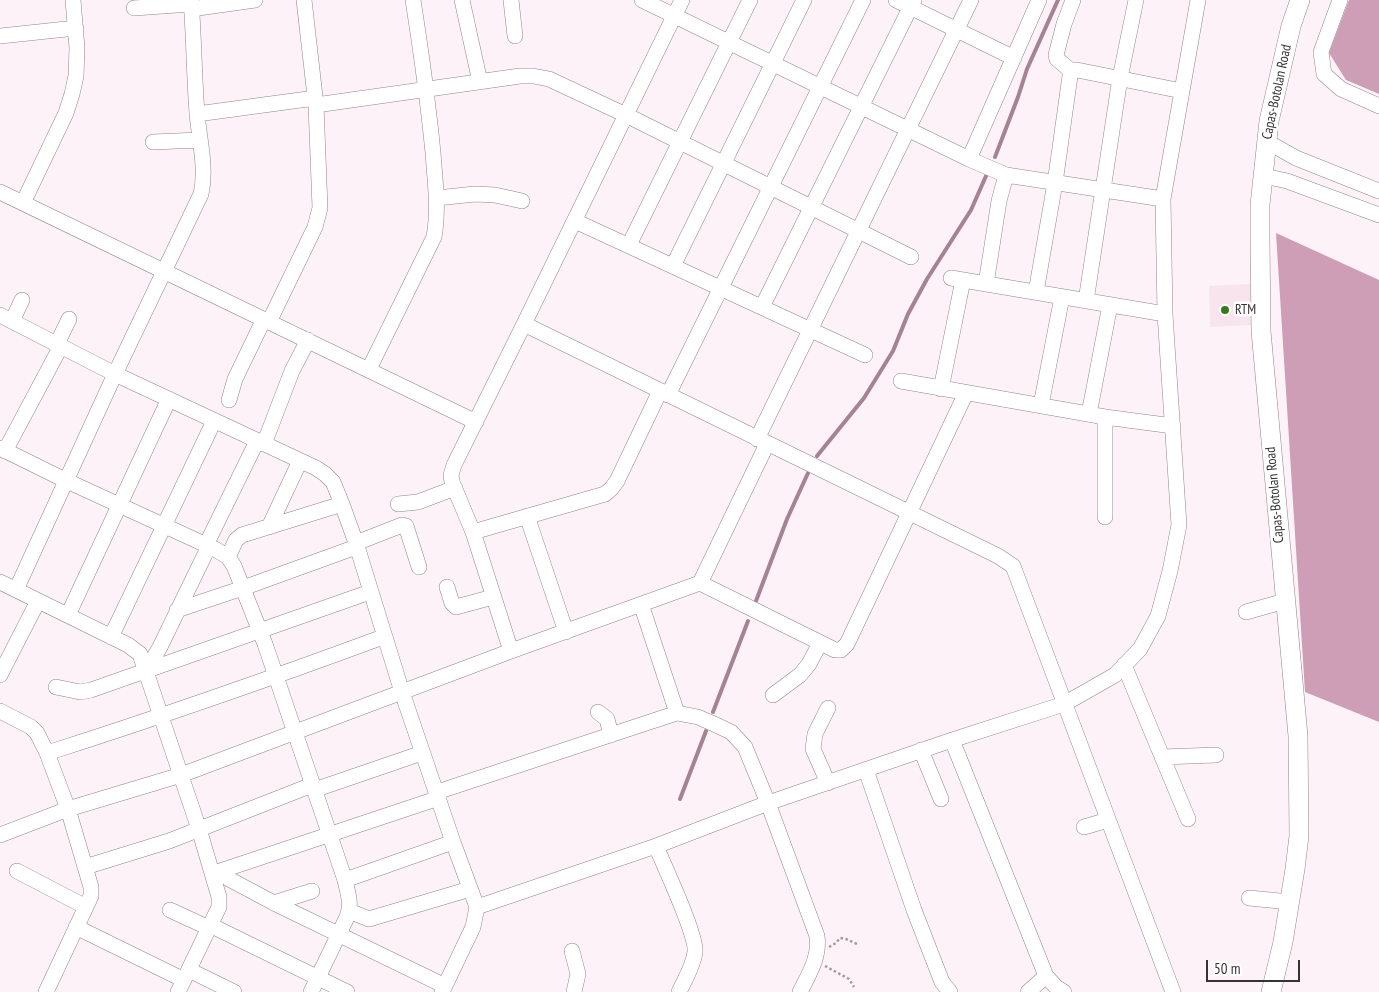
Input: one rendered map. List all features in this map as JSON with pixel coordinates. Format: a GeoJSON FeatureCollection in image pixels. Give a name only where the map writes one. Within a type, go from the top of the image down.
{"type":"FeatureCollection","features":[{"type":"Feature","properties":{"kind":"main road","name":"Capas-Botolan Road"},"geometry":{"type":"LineString","coordinates":[[1271,992],[1290,902],[1298,836],[1299,789],[1298,736],[1261,331],[1260,231],[1266,141],[1275,90],[1300,0]]}},
{"type":"Feature","properties":{"kind":"street"},"geometry":{"type":"LineString","coordinates":[[23,203],[66,113],[72,94],[76,76],[77,48],[73,0]]}},
{"type":"Feature","properties":{"kind":"street"},"geometry":{"type":"LineString","coordinates":[[134,8],[255,0]]}},
{"type":"Feature","properties":{"kind":"street"},"geometry":{"type":"LineString","coordinates":[[229,400],[235,379],[267,321],[319,218],[315,102],[304,0]]}},
{"type":"Feature","properties":{"kind":"street"},"geometry":{"type":"LineString","coordinates":[[369,369],[434,237],[437,221],[437,198],[427,90],[413,0]]}},
{"type":"Feature","properties":{"kind":"street"},"geometry":{"type":"LineString","coordinates":[[462,0],[480,82]]}},
{"type":"Feature","properties":{"kind":"street"},"geometry":{"type":"LineString","coordinates":[[511,0],[515,36]]}},
{"type":"Feature","properties":{"kind":"street"},"geometry":{"type":"LineString","coordinates":[[642,0],[1006,176],[1163,199]]}},
{"type":"Feature","properties":{"kind":"street"},"geometry":{"type":"LineString","coordinates":[[511,651],[473,532],[450,475],[682,0]]}},
{"type":"Feature","properties":{"kind":"street"},"geometry":{"type":"LineString","coordinates":[[628,245],[750,0]]}},
{"type":"Feature","properties":{"kind":"street"},"geometry":{"type":"LineString","coordinates":[[673,266],[804,0]]}},
{"type":"Feature","properties":{"kind":"street"},"geometry":{"type":"LineString","coordinates":[[473,532],[605,494],[617,481],[720,288],[862,0]]}},
{"type":"Feature","properties":{"kind":"street"},"geometry":{"type":"LineString","coordinates":[[896,0],[912,4],[956,30],[1014,58]]}},
{"type":"Feature","properties":{"kind":"street"},"geometry":{"type":"LineString","coordinates":[[700,584],[810,330],[971,0]]}},
{"type":"Feature","properties":{"kind":"street"},"geometry":{"type":"LineString","coordinates":[[969,159],[1039,0]]}},
{"type":"Feature","properties":{"kind":"street"},"geometry":{"type":"LineString","coordinates":[[1073,0],[1064,24],[1056,55],[1057,59],[1070,70],[1182,91]]}},
{"type":"Feature","properties":{"kind":"street"},"geometry":{"type":"LineString","coordinates":[[1086,301],[1120,78],[1136,0]]}},
{"type":"Feature","properties":{"kind":"street"},"geometry":{"type":"LineString","coordinates":[[477,907],[656,846],[921,750],[1064,704],[1115,675],[1140,649],[1158,616],[1170,571],[1179,525],[1165,314],[1163,199],[1198,0]]}},
{"type":"Feature","properties":{"kind":"street"},"geometry":{"type":"LineString","coordinates":[[1340,0],[1322,52],[1324,74],[1341,89],[1379,106]]}},
{"type":"Feature","properties":{"kind":"street"},"geometry":{"type":"LineString","coordinates":[[16,590],[204,184],[197,114],[191,4]]}},
{"type":"Feature","properties":{"kind":"street"},"geometry":{"type":"LineString","coordinates":[[762,307],[912,4]]}},
{"type":"Feature","properties":{"kind":"street"},"geometry":{"type":"LineString","coordinates":[[0,36],[76,28]]}},
{"type":"Feature","properties":{"kind":"street"},"geometry":{"type":"LineString","coordinates":[[1036,292],[1055,183],[1070,70]]}},
{"type":"Feature","properties":{"kind":"street"},"geometry":{"type":"LineString","coordinates":[[197,114],[427,90],[520,76],[549,79],[626,115],[911,257]]}},
{"type":"Feature","properties":{"kind":"street"},"geometry":{"type":"LineString","coordinates":[[153,142],[200,140]]}},
{"type":"Feature","properties":{"kind":"street"},"geometry":{"type":"LineString","coordinates":[[1266,141],[1296,158],[1379,191]]}},
{"type":"Feature","properties":{"kind":"street"},"geometry":{"type":"LineString","coordinates":[[1288,181],[1296,158]]}},
{"type":"Feature","properties":{"kind":"street"},"geometry":{"type":"LineString","coordinates":[[986,284],[999,201],[1006,176]]}},
{"type":"Feature","properties":{"kind":"street"},"geometry":{"type":"LineString","coordinates":[[1264,176],[1288,181],[1379,216]]}},
{"type":"Feature","properties":{"kind":"street"},"geometry":{"type":"LineString","coordinates":[[1333,198],[1342,176]]}},
{"type":"Feature","properties":{"kind":"street"},"geometry":{"type":"LineString","coordinates":[[0,192],[476,422]]}},
{"type":"Feature","properties":{"kind":"street"},"geometry":{"type":"LineString","coordinates":[[437,198],[475,194],[495,195],[522,201]]}},
{"type":"Feature","properties":{"kind":"street"},"geometry":{"type":"LineString","coordinates":[[575,220],[865,355]]}},
{"type":"Feature","properties":{"kind":"street"},"geometry":{"type":"LineString","coordinates":[[942,389],[957,279],[1165,314]]}},
{"type":"Feature","properties":{"kind":"street"},"geometry":{"type":"LineString","coordinates":[[1041,405],[1062,297]]}},
{"type":"Feature","properties":{"kind":"street"},"geometry":{"type":"LineString","coordinates":[[22,300],[6,318],[115,374],[300,461],[325,474],[333,482],[356,545],[383,637],[422,753],[477,907],[473,927],[443,989],[340,934],[274,903],[218,872]]}},
{"type":"Feature","properties":{"kind":"street"},"geometry":{"type":"LineString","coordinates":[[1089,414],[1110,305]]}},
{"type":"Feature","properties":{"kind":"street"},"geometry":{"type":"LineString","coordinates":[[69,319],[59,345],[3,450],[67,482],[208,546],[228,557],[234,566],[260,632],[345,880],[351,907],[340,934],[311,992]]}},
{"type":"Feature","properties":{"kind":"street"},"geometry":{"type":"LineString","coordinates":[[524,324],[998,556],[1013,566],[1174,992]]}},
{"type":"Feature","properties":{"kind":"street"},"geometry":{"type":"LineString","coordinates":[[145,668],[153,659],[178,610],[261,442],[292,371],[308,340]]}},
{"type":"Feature","properties":{"kind":"street"},"geometry":{"type":"LineString","coordinates":[[901,381],[1105,417],[1173,426]]}},
{"type":"Feature","properties":{"kind":"street"},"geometry":{"type":"LineString","coordinates":[[0,835],[68,810],[181,774],[511,651],[700,584],[820,643],[835,650],[841,650],[847,644],[966,393]]}},
{"type":"Feature","properties":{"kind":"street"},"geometry":{"type":"LineString","coordinates":[[68,615],[169,399]]}},
{"type":"Feature","properties":{"kind":"street"},"geometry":{"type":"LineString","coordinates":[[1105,417],[1105,517]]}},
{"type":"Feature","properties":{"kind":"street"},"geometry":{"type":"LineString","coordinates":[[111,637],[214,421]]}},
{"type":"Feature","properties":{"kind":"street"},"geometry":{"type":"LineString","coordinates":[[269,527],[300,461]]}},
{"type":"Feature","properties":{"kind":"street"},"geometry":{"type":"LineString","coordinates":[[398,504],[418,502],[455,488]]}},
{"type":"Feature","properties":{"kind":"street"},"geometry":{"type":"LineString","coordinates":[[228,557],[236,540],[242,535],[342,504]]}},
{"type":"Feature","properties":{"kind":"street"},"geometry":{"type":"LineString","coordinates":[[527,516],[566,632]]}},
{"type":"Feature","properties":{"kind":"street"},"geometry":{"type":"LineString","coordinates":[[178,610],[243,588],[356,545],[402,525],[406,526],[419,567]]}},
{"type":"Feature","properties":{"kind":"street"},"geometry":{"type":"LineString","coordinates":[[0,582],[111,637],[140,654],[199,829],[218,872],[219,907],[184,980]]}},
{"type":"Feature","properties":{"kind":"street"},"geometry":{"type":"LineString","coordinates":[[446,587],[452,604],[456,607],[493,597]]}},
{"type":"Feature","properties":{"kind":"street"},"geometry":{"type":"LineString","coordinates":[[56,687],[80,692],[91,690],[145,668],[260,632],[370,592]]}},
{"type":"Feature","properties":{"kind":"street"},"geometry":{"type":"LineString","coordinates":[[0,675],[38,600]]}},
{"type":"Feature","properties":{"kind":"street"},"geometry":{"type":"LineString","coordinates":[[1246,612],[1285,601]]}},
{"type":"Feature","properties":{"kind":"street"},"geometry":{"type":"LineString","coordinates":[[641,604],[677,714]]}},
{"type":"Feature","properties":{"kind":"street"},"geometry":{"type":"LineString","coordinates":[[47,753],[275,677],[383,637]]}},
{"type":"Feature","properties":{"kind":"street"},"geometry":{"type":"LineString","coordinates":[[772,695],[800,675],[809,664],[820,643]]}},
{"type":"Feature","properties":{"kind":"street"},"geometry":{"type":"LineString","coordinates":[[1124,665],[1188,819]]}},
{"type":"Feature","properties":{"kind":"street"},"geometry":{"type":"LineString","coordinates":[[828,708],[816,734],[813,749],[828,783]]}},
{"type":"Feature","properties":{"kind":"street"},"geometry":{"type":"LineString","coordinates":[[0,711],[31,727],[37,733],[47,753],[86,867],[91,896],[46,992]]}},
{"type":"Feature","properties":{"kind":"street"},"geometry":{"type":"LineString","coordinates":[[598,712],[607,719],[611,735]]}},
{"type":"Feature","properties":{"kind":"street"},"geometry":{"type":"LineString","coordinates":[[218,872],[329,835],[611,735],[677,714],[698,717],[731,732],[739,739],[745,747],[768,804],[816,936],[816,955],[800,992]]}},
{"type":"Feature","properties":{"kind":"street"},"geometry":{"type":"LineString","coordinates":[[952,740],[1046,976],[1056,987],[1064,992]]}},
{"type":"Feature","properties":{"kind":"street"},"geometry":{"type":"LineString","coordinates":[[921,750],[941,799]]}},
{"type":"Feature","properties":{"kind":"street"},"geometry":{"type":"LineString","coordinates":[[86,867],[169,840],[313,788],[422,753]]}},
{"type":"Feature","properties":{"kind":"street"},"geometry":{"type":"LineString","coordinates":[[1162,756],[1216,755]]}},
{"type":"Feature","properties":{"kind":"street"},"geometry":{"type":"LineString","coordinates":[[866,770],[914,910],[942,982],[950,992]]}},
{"type":"Feature","properties":{"kind":"street"},"geometry":{"type":"LineString","coordinates":[[1084,827],[1108,820]]}},
{"type":"Feature","properties":{"kind":"street"},"geometry":{"type":"LineString","coordinates":[[345,880],[453,842]]}},
{"type":"Feature","properties":{"kind":"street"},"geometry":{"type":"LineString","coordinates":[[656,846],[692,933],[696,950],[691,968],[677,990]]}},
{"type":"Feature","properties":{"kind":"street"},"geometry":{"type":"LineString","coordinates":[[16,871],[86,907]]}},
{"type":"Feature","properties":{"kind":"street"},"geometry":{"type":"LineString","coordinates":[[349,911],[369,919],[470,889]]}},
{"type":"Feature","properties":{"kind":"street"},"geometry":{"type":"LineString","coordinates":[[274,903],[312,891]]}},
{"type":"Feature","properties":{"kind":"street"},"geometry":{"type":"LineString","coordinates":[[1248,898],[1290,902]]}},
{"type":"Feature","properties":{"kind":"street"},"geometry":{"type":"LineString","coordinates":[[170,910],[347,992]]}},
{"type":"Feature","properties":{"kind":"street"},"geometry":{"type":"LineString","coordinates":[[76,927],[184,980],[234,992]]}},
{"type":"Feature","properties":{"kind":"street"},"geometry":{"type":"LineString","coordinates":[[572,951],[578,974],[574,992]]}},
{"type":"Feature","properties":{"kind":"street"},"geometry":{"type":"LineString","coordinates":[[1028,992],[1046,976]]}},
{"type":"Feature","properties":{"kind":"path"},"geometry":{"type":"LineString","coordinates":[[854,987],[849,979],[816,955],[836,943],[840,938],[859,945]]}},
{"type":"Feature","properties":{"kind":"shaded area"},"geometry":{"type":"Polygon","coordinates":[[[1349,0],[1379,0],[1379,94],[1346,80],[1329,53],[1349,0]]]}},
{"type":"Feature","properties":{"kind":"shaded area"},"geometry":{"type":"Polygon","coordinates":[[[1276,233],[1379,280],[1379,722],[1305,692],[1276,233]]]}},
{"type":"Feature","properties":{"kind":"shaded area"},"geometry":{"type":"Polygon","coordinates":[[[1251,284],[1252,325],[1210,327],[1209,286],[1251,284]]]}},
{"type":"Feature","properties":{"kind":"waterway"},"geometry":{"type":"LineString","coordinates":[[995,157],[1027,69],[1058,0]]}},
{"type":"Feature","properties":{"kind":"waterway"},"geometry":{"type":"LineString","coordinates":[[817,456],[864,398],[893,351],[908,314],[927,279],[971,210],[986,176]]}},
{"type":"Feature","properties":{"kind":"waterway"},"geometry":{"type":"LineString","coordinates":[[756,601],[787,519],[808,473]]}},
{"type":"Feature","properties":{"kind":"waterway"},"geometry":{"type":"LineString","coordinates":[[713,712],[748,621]]}},
{"type":"Feature","properties":{"kind":"waterway"},"geometry":{"type":"LineString","coordinates":[[680,799],[706,731]]}},
{"type":"Feature","properties":{"kind":"place","name":"RTM"},"geometry":{"type":"Point","coordinates":[1225,310]}}]}
